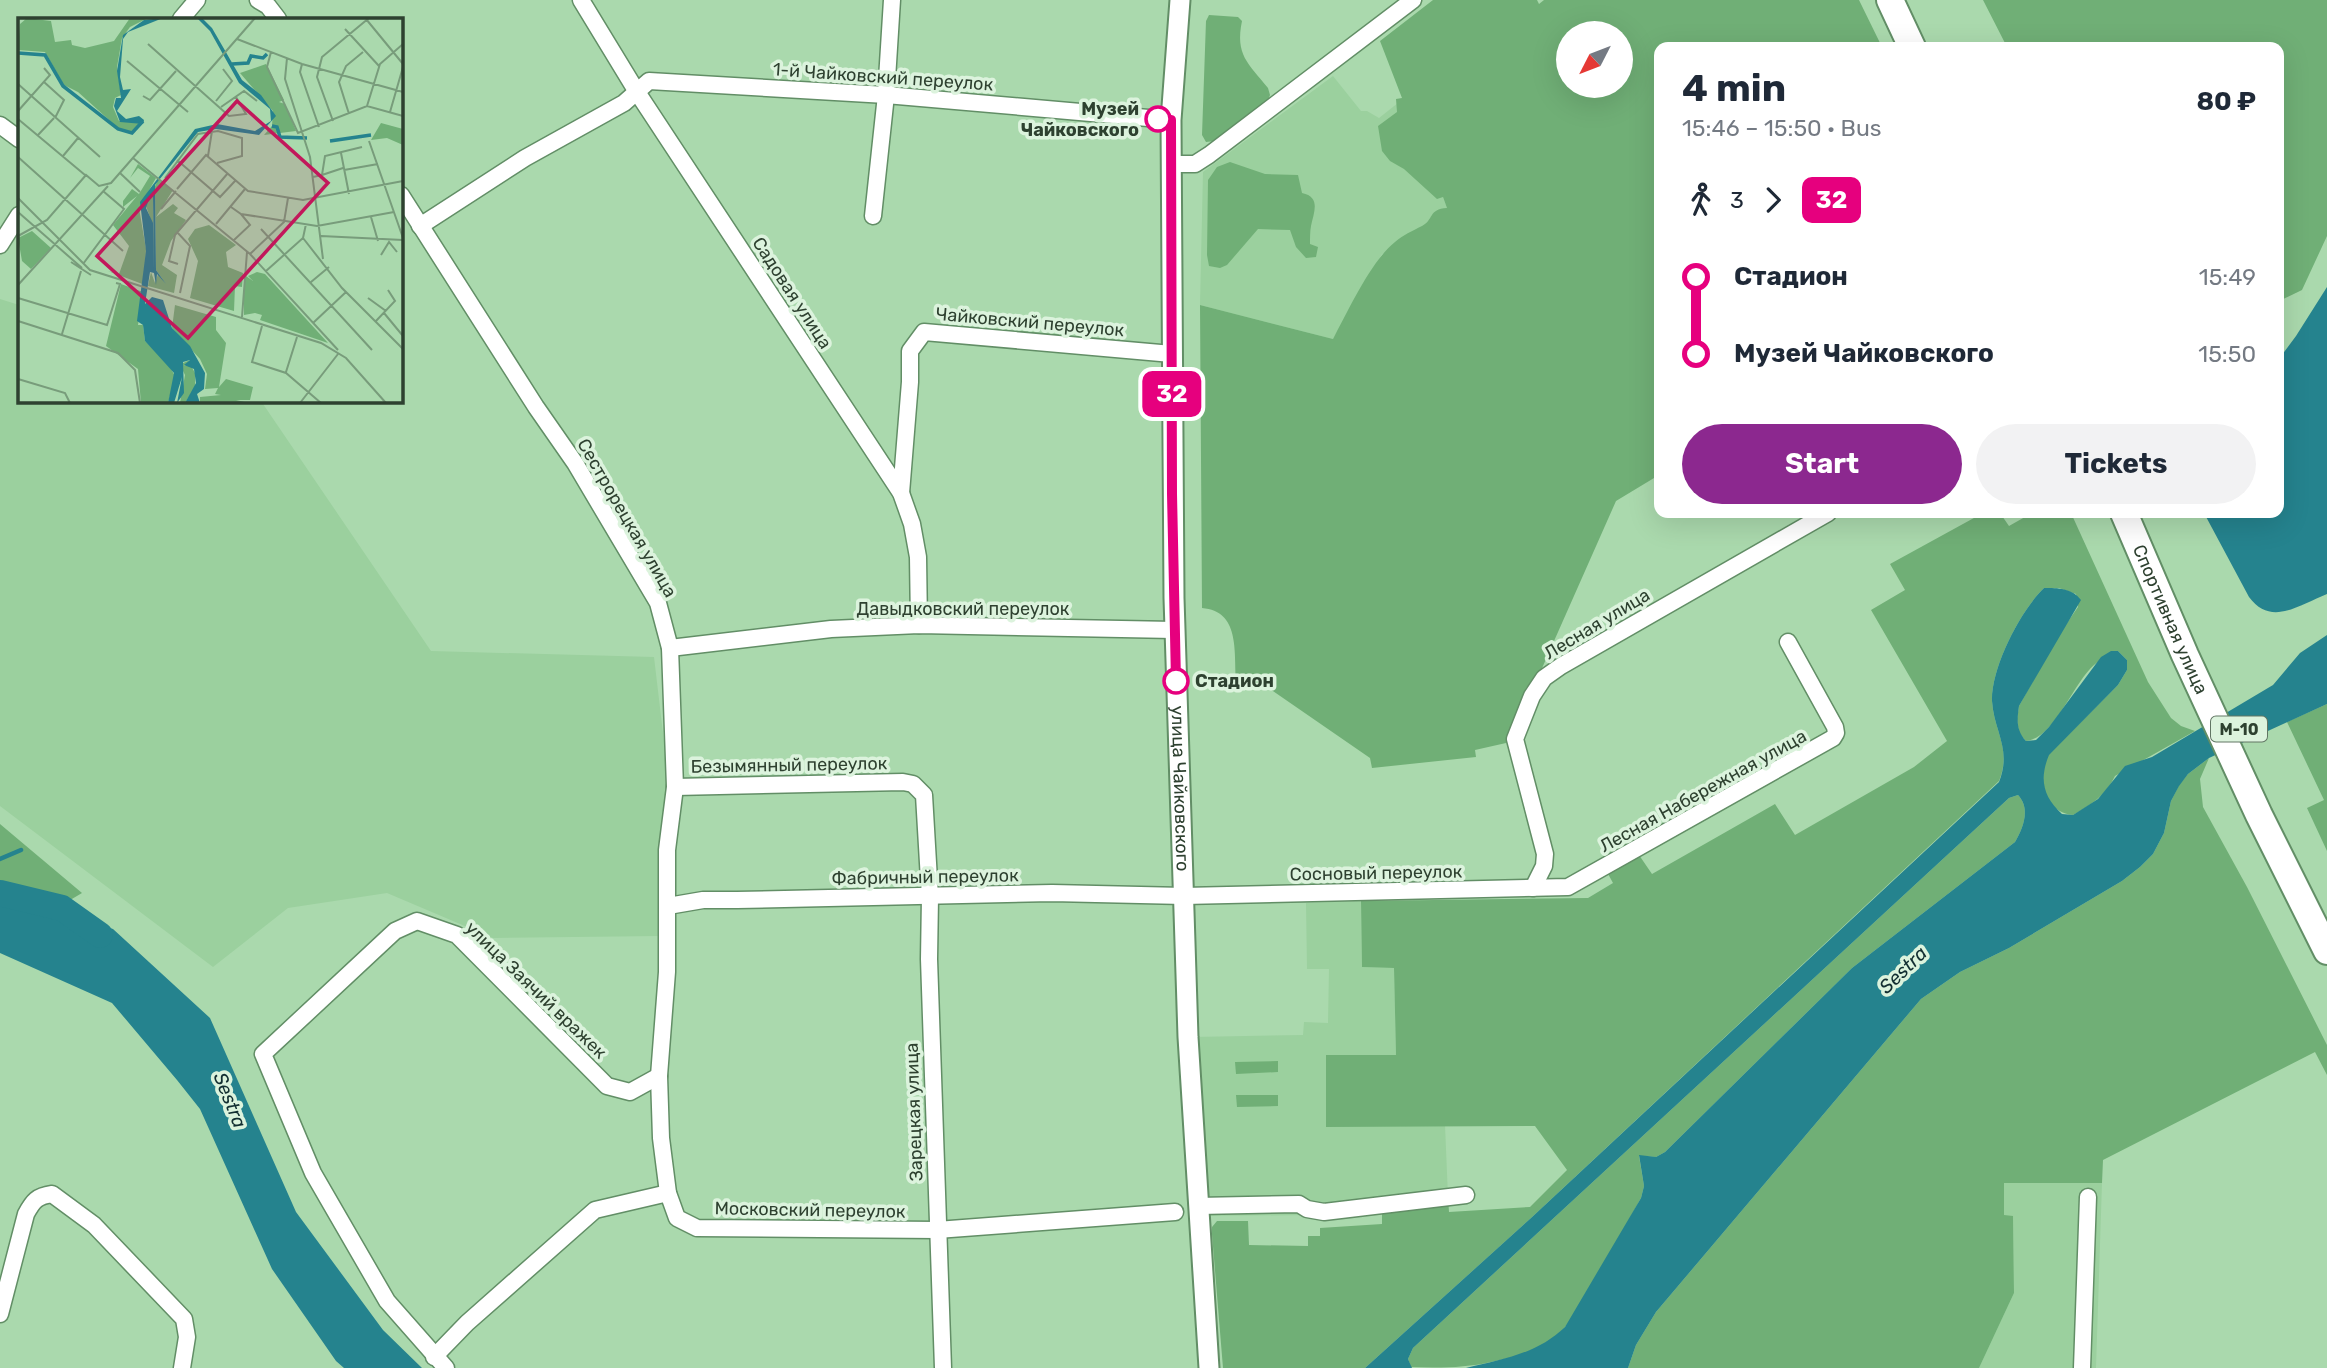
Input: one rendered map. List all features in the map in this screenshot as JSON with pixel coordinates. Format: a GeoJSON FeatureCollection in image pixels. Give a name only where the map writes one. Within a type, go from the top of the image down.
{"type":"FeatureCollection","features":[{"type":"Feature","properties":{"kind":"highway"},"geometry":{"type":"LineString","coordinates":[[1890,0],[1910,42]]}},
{"type":"Feature","properties":{"kind":"highway"},"geometry":{"type":"LineString","coordinates":[[1908,0],[1928,42]]}},
{"type":"Feature","properties":{"kind":"highway","name":"Спортивная улица"},"geometry":{"type":"LineString","coordinates":[[2126,518],[2193,652],[2327,951]]}},
{"type":"Feature","properties":{"kind":"highway","name":"Спортивная улица"},"geometry":{"type":"LineString","coordinates":[[2144,518],[2193,652]]}},
{"type":"Feature","properties":{"kind":"highway","name":"Спортивная улица"},"geometry":{"type":"LineString","coordinates":[[2267,813],[2327,913]]}},
{"type":"Feature","properties":{"kind":"street"},"geometry":{"type":"LineString","coordinates":[[182,18],[197,0]]}},
{"type":"Feature","properties":{"kind":"street"},"geometry":{"type":"LineString","coordinates":[[258,0],[268,6],[277,18]]}},
{"type":"Feature","properties":{"kind":"street","name":"Садовая улица"},"geometry":{"type":"LineString","coordinates":[[581,0],[637,92],[901,493],[912,524],[918,557],[919,625]]}},
{"type":"Feature","properties":{"kind":"street"},"geometry":{"type":"LineString","coordinates":[[873,216],[886,95],[892,0]]}},
{"type":"Feature","properties":{"kind":"street","name":"улица Чайковского"},"geometry":{"type":"LineString","coordinates":[[1180,0],[1171,120],[1174,630],[1188,1037],[1209,1368]]}},
{"type":"Feature","properties":{"kind":"street"},"geometry":{"type":"LineString","coordinates":[[1172,164],[1195,164],[1209,155],[1413,0]]}},
{"type":"Feature","properties":{"kind":"street","name":"1-й Чайковский переулок"},"geometry":{"type":"LineString","coordinates":[[420,226],[525,158],[624,103],[649,81],[886,95],[1171,120]]}},
{"type":"Feature","properties":{"kind":"street"},"geometry":{"type":"LineString","coordinates":[[0,125],[18,138]]}},
{"type":"Feature","properties":{"kind":"street","name":"Сестрорецкая улица"},"geometry":{"type":"LineString","coordinates":[[402,197],[528,397],[575,463],[658,603],[670,649],[675,786],[667,850],[668,906]]}},
{"type":"Feature","properties":{"kind":"street"},"geometry":{"type":"LineString","coordinates":[[0,245],[18,217]]}},
{"type":"Feature","properties":{"kind":"street","name":"Чайковский переулок"},"geometry":{"type":"LineString","coordinates":[[901,493],[910,351],[924,332],[1172,354]]}},
{"type":"Feature","properties":{"kind":"street","name":"Лесная улица"},"geometry":{"type":"LineString","coordinates":[[1533,888],[1540,877],[1545,854],[1515,739],[1538,686],[1561,666],[1819,518]]}},
{"type":"Feature","properties":{"kind":"street","name":"Давыдковский переулок"},"geometry":{"type":"LineString","coordinates":[[670,649],[831,629],[919,625],[1174,630]]}},
{"type":"Feature","properties":{"kind":"street","name":"Лесная Набережная улица"},"geometry":{"type":"LineString","coordinates":[[1569,887],[1833,738],[1835,727],[1788,642]]}},
{"type":"Feature","properties":{"kind":"street","name":"Безымянный переулок"},"geometry":{"type":"LineString","coordinates":[[675,786],[913,784],[924,796],[930,897]]}},
{"type":"Feature","properties":{"kind":"street","name":"Сосновый переулок"},"geometry":{"type":"LineString","coordinates":[[1184,896],[1569,887]]}},
{"type":"Feature","properties":{"kind":"street","name":"Фабричный переулок"},"geometry":{"type":"LineString","coordinates":[[668,906],[703,900],[1052,893],[1184,896]]}},
{"type":"Feature","properties":{"kind":"street","name":"Зарецкая улица"},"geometry":{"type":"LineString","coordinates":[[930,897],[929,959],[943,1368]]}},
{"type":"Feature","properties":{"kind":"street","name":"Московский переулок"},"geometry":{"type":"LineString","coordinates":[[668,906],[667,972],[659,1047],[659,1076],[661,1138],[668,1193],[677,1218],[697,1227],[937,1230],[1175,1212]]}},
{"type":"Feature","properties":{"kind":"street","name":"улица Заячий вражек"},"geometry":{"type":"LineString","coordinates":[[440,1362],[387,1301],[313,1173],[263,1054],[394,931],[417,921],[457,935],[607,1086],[630,1092],[659,1076]]}},
{"type":"Feature","properties":{"kind":"street"},"geometry":{"type":"LineString","coordinates":[[440,1362],[467,1323],[595,1210],[668,1193]]}},
{"type":"Feature","properties":{"kind":"street"},"geometry":{"type":"LineString","coordinates":[[0,1314],[26,1214],[33,1201],[40,1196],[52,1194],[94,1225],[184,1319],[187,1337],[182,1368]]}},
{"type":"Feature","properties":{"kind":"street"},"geometry":{"type":"LineString","coordinates":[[1198,1206],[1299,1204],[1307,1209],[1324,1212],[1466,1195]]}},
{"type":"Feature","properties":{"kind":"street"},"geometry":{"type":"LineString","coordinates":[[2082,1368],[2088,1197]]}},
{"type":"Feature","properties":{"kind":"shaded area"},"geometry":{"type":"Polygon","coordinates":[[[1433,0],[1537,0],[1539,4],[1544,0],[1859,0],[1880,42],[1654,42],[1654,478],[1616,501],[1539,675],[1526,688],[1506,743],[1475,750],[1476,757],[1372,768],[1370,758],[1254,678],[1236,680],[1234,645],[1229,624],[1223,616],[1202,608],[1200,305],[1333,339],[1361,287],[1386,250],[1401,237],[1426,224],[1437,210],[1447,208],[1443,197],[1437,199],[1404,169],[1390,161],[1382,151],[1378,126],[1397,112],[1396,99],[1402,98],[1380,41],[1433,0]]]}},
{"type":"Feature","properties":{"kind":"shaded area"},"geometry":{"type":"Polygon","coordinates":[[[1983,0],[2327,0],[2327,236],[2302,290],[2284,299],[2284,42],[2004,42],[1983,0]]]}},
{"type":"Feature","properties":{"kind":"shaded area"},"geometry":{"type":"Polygon","coordinates":[[[1209,15],[1238,17],[1242,21],[1242,51],[1270,95],[1267,103],[1215,141],[1206,142],[1202,135],[1206,21],[1209,15]]]}},
{"type":"Feature","properties":{"kind":"shaded area"},"geometry":{"type":"Polygon","coordinates":[[[1333,76],[1361,111],[1367,111],[1379,118],[1403,99],[1457,232],[1382,254],[1333,339],[1200,305],[1203,172],[1333,76]]]}},
{"type":"Feature","properties":{"kind":"shaded area"},"geometry":{"type":"Polygon","coordinates":[[[1230,162],[1265,174],[1298,175],[1302,193],[1312,198],[1315,206],[1310,244],[1318,247],[1316,257],[1306,258],[1296,247],[1290,230],[1258,229],[1227,265],[1220,268],[1209,266],[1208,180],[1217,167],[1230,162]]]}},
{"type":"Feature","properties":{"kind":"shaded area"},"geometry":{"type":"Polygon","coordinates":[[[0,299],[18,305],[18,402],[262,402],[431,651],[654,657],[669,784],[660,936],[493,938],[387,893],[288,908],[213,967],[0,806],[0,299]]]}},
{"type":"Feature","properties":{"kind":"shaded area"},"geometry":{"type":"Polygon","coordinates":[[[1974,518],[2003,518],[2009,526],[2023,518],[2073,518],[2148,682],[2171,718],[2181,726],[2195,731],[2115,776],[2097,799],[2073,815],[2055,807],[2049,801],[2043,784],[2048,755],[2118,685],[2127,670],[2127,660],[2118,651],[2094,665],[2055,720],[2036,738],[2026,741],[2019,733],[2019,706],[2058,636],[2078,607],[2076,594],[2059,588],[2044,588],[2017,625],[1996,673],[1993,712],[2004,759],[1999,781],[1531,1218],[1365,1368],[1223,1368],[1212,1234],[1212,1227],[1217,1221],[1248,1221],[1249,1245],[1308,1246],[1308,1236],[1320,1236],[1320,1228],[1382,1224],[1382,1206],[1448,1197],[1449,1212],[1530,1207],[1567,1170],[1535,1126],[1326,1127],[1326,1055],[1396,1055],[1394,968],[1362,967],[1361,901],[1588,898],[1613,883],[1607,872],[1639,855],[1652,874],[1775,804],[1795,835],[1914,767],[1947,741],[1871,610],[1905,590],[1890,564],[1974,518]]]}},
{"type":"Feature","properties":{"kind":"shaded area"},"geometry":{"type":"Polygon","coordinates":[[[2327,704],[2327,851],[2307,808],[2324,800],[2287,722],[2327,704]]]}},
{"type":"Feature","properties":{"kind":"shaded area"},"geometry":{"type":"Polygon","coordinates":[[[2209,758],[2200,779],[2203,807],[2327,1045],[2327,1075],[2315,1052],[2103,1160],[2102,1183],[2004,1183],[2004,1215],[2013,1216],[2014,1293],[1979,1368],[1628,1368],[1636,1345],[1656,1312],[1921,999],[1960,972],[2009,948],[2122,881],[2140,867],[2153,854],[2164,833],[2171,801],[2179,785],[2188,774],[2209,758]]]}},
{"type":"Feature","properties":{"kind":"shaded area"},"geometry":{"type":"Polygon","coordinates":[[[2018,795],[2025,812],[2023,825],[2015,842],[1852,968],[1665,1152],[1656,1157],[1639,1156],[1644,1186],[1641,1198],[1588,1295],[1552,1340],[1523,1354],[1481,1364],[1411,1367],[1408,1359],[1413,1348],[2009,798],[2018,795]]]}},
{"type":"Feature","properties":{"kind":"shaded area"},"geometry":{"type":"Polygon","coordinates":[[[0,824],[82,893],[60,906],[0,891],[0,824]]]}},
{"type":"Feature","properties":{"kind":"shaded area"},"geometry":{"type":"Polygon","coordinates":[[[1361,901],[1362,967],[1394,968],[1396,1056],[1326,1056],[1326,1126],[1445,1125],[1448,1197],[1313,1215],[1202,1216],[1192,1037],[1303,1035],[1304,1022],[1328,1023],[1329,969],[1307,969],[1306,903],[1361,901]]]}},
{"type":"Feature","properties":{"kind":"shaded area"},"geometry":{"type":"Polygon","coordinates":[[[1278,1061],[1278,1072],[1236,1074],[1235,1062],[1278,1061]]]}},
{"type":"Feature","properties":{"kind":"shaded area"},"geometry":{"type":"Polygon","coordinates":[[[1236,1095],[1278,1095],[1278,1106],[1237,1107],[1236,1095]]]}},
{"type":"Feature","properties":{"kind":"shaded area"},"geometry":{"type":"Polygon","coordinates":[[[2003,1183],[2102,1183],[2096,1368],[1979,1368],[2014,1293],[2013,1216],[2004,1216],[2003,1183]]]}},
{"type":"Feature","properties":{"kind":"water"},"geometry":{"type":"Polygon","coordinates":[[[2327,287],[2327,594],[2296,608],[2276,612],[2258,606],[2249,597],[2207,518],[2284,518],[2284,352],[2327,287]]]}},
{"type":"Feature","properties":{"kind":"water"},"geometry":{"type":"Polygon","coordinates":[[[2044,588],[2069,591],[2081,600],[2019,706],[2018,725],[2026,741],[2036,740],[2049,727],[2101,657],[2111,651],[2118,651],[2127,660],[2127,670],[2118,685],[2049,755],[2044,772],[2045,787],[2051,801],[2062,814],[2073,815],[2098,799],[2125,766],[2152,757],[2273,685],[2300,653],[2327,635],[2327,704],[2209,758],[2188,774],[2179,786],[2171,801],[2164,833],[2153,854],[2140,867],[2122,881],[2009,948],[1960,972],[1921,999],[1656,1312],[1636,1345],[1628,1368],[1466,1368],[1531,1349],[1543,1344],[1565,1327],[1641,1198],[1644,1186],[1639,1155],[1656,1157],[1665,1152],[1852,968],[2015,842],[2023,825],[2025,812],[2018,795],[2009,798],[1413,1348],[1408,1359],[1412,1368],[1365,1368],[1531,1218],[1999,782],[2004,760],[1993,712],[1996,673],[2017,625],[2044,588]]]}},
{"type":"Feature","properties":{"kind":"water"},"geometry":{"type":"Polygon","coordinates":[[[0,891],[113,929],[210,1018],[296,1212],[383,1330],[422,1368],[344,1368],[336,1361],[272,1269],[200,1109],[177,1080],[112,1003],[0,953],[0,891]]]}},
{"type":"Feature","properties":{"kind":"waterway"},"geometry":{"type":"LineString","coordinates":[[0,859],[21,850]]}},
{"type":"Feature","properties":{"kind":"waterway","name":"Sestra"},"geometry":{"type":"LineString","coordinates":[[0,893],[62,908],[100,935]]}},
{"type":"Feature","properties":{"kind":"bus line","name":"32"},"geometry":{"type":"LineString","coordinates":[[1158,119],[1171,120],[1172,494],[1176,681]]}},
{"type":"Feature","properties":{"kind":"place","name":"Музей Чайковского"},"geometry":{"type":"Point","coordinates":[1158,119]}},
{"type":"Feature","properties":{"kind":"place","name":"Стадион"},"geometry":{"type":"Point","coordinates":[1176,681]}}]}
